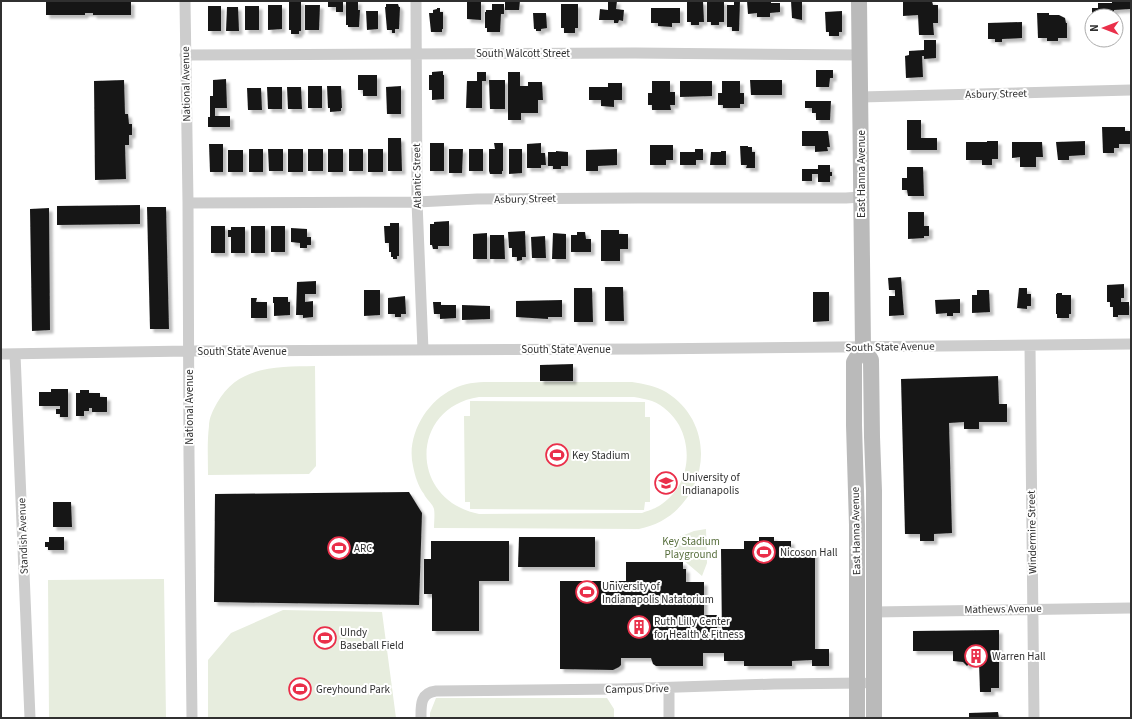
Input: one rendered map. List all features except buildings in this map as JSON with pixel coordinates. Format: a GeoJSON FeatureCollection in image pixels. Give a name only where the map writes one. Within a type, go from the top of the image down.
{"type":"FeatureCollection","features":[{"type":"Feature","properties":{"kind":"main road","name":"East Hanna Avenue"},"geometry":{"type":"LineString","coordinates":[[859,1],[863,347],[871,360],[874,491],[874,718]]}},
{"type":"Feature","properties":{"kind":"main road","name":"East Hanna Avenue"},"geometry":{"type":"LineString","coordinates":[[856,718],[857,525],[854,362],[863,347]]}},
{"type":"Feature","properties":{"kind":"street","name":"National Avenue"},"geometry":{"type":"LineString","coordinates":[[185,1],[192,718]]}},
{"type":"Feature","properties":{"kind":"street","name":"Atlantic Street"},"geometry":{"type":"LineString","coordinates":[[416,1],[417,202],[423,350]]}},
{"type":"Feature","properties":{"kind":"street","name":"South Walcott Street"},"geometry":{"type":"LineString","coordinates":[[185,55],[416,53],[860,54]]}},
{"type":"Feature","properties":{"kind":"street","name":"Asbury Street"},"geometry":{"type":"LineString","coordinates":[[861,97],[1131,90]]}},
{"type":"Feature","properties":{"kind":"street","name":"Asbury Street"},"geometry":{"type":"LineString","coordinates":[[188,203],[417,202],[477,199],[861,197]]}},
{"type":"Feature","properties":{"kind":"street","name":"South State Avenue"},"geometry":{"type":"LineString","coordinates":[[1,354],[189,351],[1030,346],[1131,344]]}},
{"type":"Feature","properties":{"kind":"street","name":"Windermire Street"},"geometry":{"type":"LineString","coordinates":[[1030,346],[1034,718]]}},
{"type":"Feature","properties":{"kind":"street","name":"Standish Avenue"},"geometry":{"type":"LineString","coordinates":[[15,354],[30,718]]}},
{"type":"Feature","properties":{"kind":"street","name":"Mathews Avenue"},"geometry":{"type":"LineString","coordinates":[[874,612],[1131,608]]}},
{"type":"Feature","properties":{"kind":"street","name":"Campus Drive"},"geometry":{"type":"LineString","coordinates":[[421,718],[421,705],[423,698],[429,692],[874,683]]}},
{"type":"Feature","properties":{"kind":"street"},"geometry":{"type":"LineString","coordinates":[[669,718],[670,688]]}},
{"type":"Feature","properties":{"kind":"green space"},"geometry":{"type":"Polygon","coordinates":[[[315,366],[316,466],[309,474],[208,475],[208,432],[210,420],[216,406],[226,391],[236,381],[247,375],[260,371],[273,368],[315,366]]]}},
{"type":"Feature","properties":{"kind":"green space"},"geometry":{"type":"Polygon","coordinates":[[[484,382],[632,382],[650,386],[666,392],[684,408],[696,427],[701,448],[699,470],[692,490],[679,507],[662,521],[639,529],[434,528],[434,509],[420,488],[413,466],[412,443],[415,432],[427,411],[434,402],[443,395],[461,385],[484,382]],[[479,397],[456,404],[440,418],[430,435],[426,454],[430,473],[439,491],[456,505],[479,514],[642,513],[659,506],[669,499],[682,480],[687,458],[684,436],[674,418],[660,405],[652,401],[634,397],[479,397]]]}},
{"type":"Feature","properties":{"kind":"green space","name":"Key Stadium"},"geometry":{"type":"Polygon","coordinates":[[[470,401],[645,402],[645,417],[650,417],[650,502],[645,502],[644,510],[470,509],[470,502],[465,502],[464,416],[470,416],[470,401]]]}},
{"type":"Feature","properties":{"kind":"green space","name":"Key Stadium Playground"},"geometry":{"type":"Polygon","coordinates":[[[706,529],[707,563],[702,576],[675,553],[670,553],[669,541],[694,531],[706,529]]]}},
{"type":"Feature","properties":{"kind":"green space"},"geometry":{"type":"Polygon","coordinates":[[[164,579],[166,718],[49,718],[48,580],[164,579]]]}},
{"type":"Feature","properties":{"kind":"green space","name":"Greyhound Park"},"geometry":{"type":"Polygon","coordinates":[[[283,610],[382,612],[396,718],[208,718],[208,660],[231,633],[283,610]]]}},
{"type":"Feature","properties":{"kind":"green space"},"geometry":{"type":"Polygon","coordinates":[[[436,698],[607,698],[614,709],[614,718],[430,718],[430,713],[436,698]]]}},
{"type":"Feature","properties":{"kind":"place","name":"Key Stadium"},"geometry":{"type":"Point","coordinates":[557,455]}},
{"type":"Feature","properties":{"kind":"place","name":"University of Indianapolis"},"geometry":{"type":"Point","coordinates":[666,483]}},
{"type":"Feature","properties":{"kind":"place","name":"ARC"},"geometry":{"type":"Point","coordinates":[339,548]}},
{"type":"Feature","properties":{"kind":"place","name":"Nicoson Hall"},"geometry":{"type":"Point","coordinates":[764,552]}},
{"type":"Feature","properties":{"kind":"place","name":"University of Indianapolis Natatorium"},"geometry":{"type":"Point","coordinates":[587,592]}},
{"type":"Feature","properties":{"kind":"place","name":"Ruth Lilly Center for Health & Fitness"},"geometry":{"type":"Point","coordinates":[639,627]}},
{"type":"Feature","properties":{"kind":"place","name":"UIndy Baseball Field"},"geometry":{"type":"Point","coordinates":[325,638]}},
{"type":"Feature","properties":{"kind":"place","name":"Warren Hall"},"geometry":{"type":"Point","coordinates":[976,656]}},
{"type":"Feature","properties":{"kind":"place","name":"Greyhound Park"},"geometry":{"type":"Point","coordinates":[300,689]}}]}
